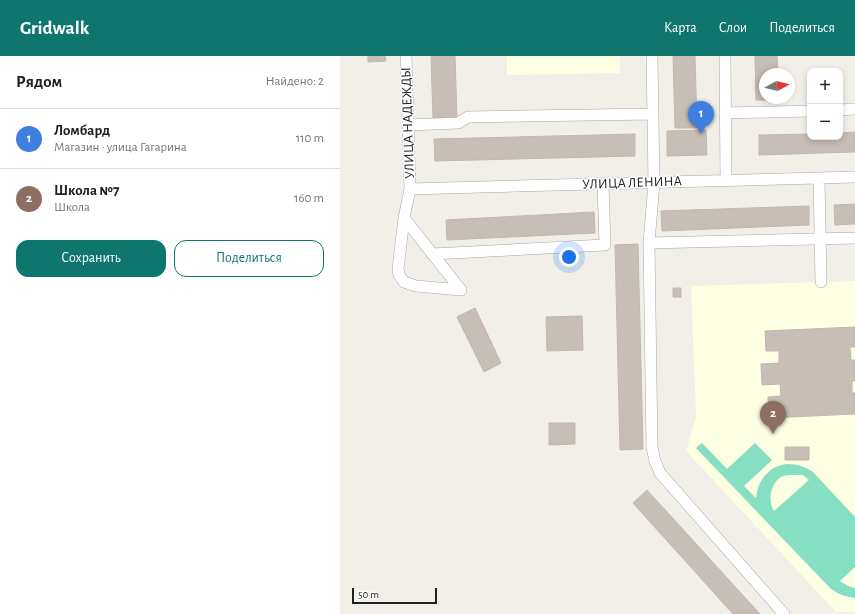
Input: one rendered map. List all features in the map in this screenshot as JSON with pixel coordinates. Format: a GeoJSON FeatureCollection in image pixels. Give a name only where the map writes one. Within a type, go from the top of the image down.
{"type":"FeatureCollection","features":[{"type":"Feature","properties":{"kind":"street","name":"УЛИЦА НАДЕЖДЫ"},"geometry":{"type":"LineString","coordinates":[[406,56],[410,189],[404,218],[398,269],[399,275],[404,282],[416,286],[461,290],[432,254]]}},
{"type":"Feature","properties":{"kind":"street"},"geometry":{"type":"LineString","coordinates":[[652,56],[654,183],[649,243],[652,447],[655,461],[660,473],[784,614]]}},
{"type":"Feature","properties":{"kind":"street"},"geometry":{"type":"LineString","coordinates":[[724,56],[726,181]]}},
{"type":"Feature","properties":{"kind":"street"},"geometry":{"type":"LineString","coordinates":[[843,110],[855,109]]}},
{"type":"Feature","properties":{"kind":"street"},"geometry":{"type":"LineString","coordinates":[[725,113],[807,110]]}},
{"type":"Feature","properties":{"kind":"street"},"geometry":{"type":"LineString","coordinates":[[408,125],[458,123],[468,117],[652,114]]}},
{"type":"Feature","properties":{"kind":"street","name":"УЛИЦА ЛЕНИНА"},"geometry":{"type":"LineString","coordinates":[[410,189],[855,177]]}},
{"type":"Feature","properties":{"kind":"street"},"geometry":{"type":"LineString","coordinates":[[819,178],[821,282]]}},
{"type":"Feature","properties":{"kind":"street"},"geometry":{"type":"LineString","coordinates":[[404,218],[432,254],[605,245],[603,184]]}},
{"type":"Feature","properties":{"kind":"street"},"geometry":{"type":"LineString","coordinates":[[649,243],[855,238]]}},
{"type":"Feature","properties":{"kind":"shaded area"},"geometry":{"type":"Polygon","coordinates":[[[507,56],[620,56],[620,73],[507,75],[507,56]]]}},
{"type":"Feature","properties":{"kind":"shaded area"},"geometry":{"type":"Polygon","coordinates":[[[855,281],[855,612],[836,612],[686,451],[696,417],[691,286],[855,281]]]}},
{"type":"Feature","properties":{"kind":"green space"},"geometry":{"type":"Polygon","coordinates":[[[702,443],[727,469],[755,443],[772,460],[744,486],[756,498],[760,483],[770,471],[776,467],[790,464],[804,467],[812,471],[855,517],[855,567],[840,581],[855,588],[855,598],[842,595],[830,588],[696,448],[702,443]],[[789,475],[779,478],[771,491],[771,502],[774,511],[809,480],[803,475],[789,475]]]}},
{"type":"Feature","properties":{"kind":"building"},"geometry":{"type":"Polygon","coordinates":[[[368,56],[385,56],[386,61],[368,62],[368,56]]]}},
{"type":"Feature","properties":{"kind":"building"},"geometry":{"type":"Polygon","coordinates":[[[431,56],[455,56],[457,118],[433,118],[431,56]]]}},
{"type":"Feature","properties":{"kind":"building"},"geometry":{"type":"Polygon","coordinates":[[[673,56],[695,56],[697,128],[675,128],[673,56]]]}},
{"type":"Feature","properties":{"kind":"building"},"geometry":{"type":"Polygon","coordinates":[[[755,56],[777,56],[778,68],[759,68],[759,100],[756,100],[755,56]]]}},
{"type":"Feature","properties":{"kind":"building"},"geometry":{"type":"Polygon","coordinates":[[[706,130],[707,155],[667,156],[667,131],[706,130]]]}},
{"type":"Feature","properties":{"kind":"building"},"geometry":{"type":"Polygon","coordinates":[[[855,132],[855,152],[759,155],[759,135],[807,134],[807,140],[843,140],[843,133],[855,132]]]}},
{"type":"Feature","properties":{"kind":"building"},"geometry":{"type":"Polygon","coordinates":[[[635,134],[635,156],[435,161],[434,139],[635,134]]]}},
{"type":"Feature","properties":{"kind":"building"},"geometry":{"type":"Polygon","coordinates":[[[855,204],[855,224],[835,225],[834,205],[855,204]]]}},
{"type":"Feature","properties":{"kind":"building"},"geometry":{"type":"Polygon","coordinates":[[[809,206],[809,225],[662,231],[661,211],[809,206]]]}},
{"type":"Feature","properties":{"kind":"building"},"geometry":{"type":"Polygon","coordinates":[[[594,212],[595,233],[447,240],[446,220],[594,212]]]}},
{"type":"Feature","properties":{"kind":"building"},"geometry":{"type":"Polygon","coordinates":[[[638,244],[643,449],[620,450],[615,245],[638,244]]]}},
{"type":"Feature","properties":{"kind":"building"},"geometry":{"type":"Polygon","coordinates":[[[673,288],[681,288],[681,297],[673,297],[673,288]]]}},
{"type":"Feature","properties":{"kind":"building"},"geometry":{"type":"Polygon","coordinates":[[[475,308],[501,363],[484,372],[457,317],[475,308]]]}},
{"type":"Feature","properties":{"kind":"building"},"geometry":{"type":"Polygon","coordinates":[[[582,316],[583,350],[547,351],[546,317],[582,316]]]}},
{"type":"Feature","properties":{"kind":"building"},"geometry":{"type":"Polygon","coordinates":[[[855,327],[855,347],[850,347],[851,360],[855,360],[855,381],[852,381],[852,393],[855,393],[855,414],[769,418],[768,397],[781,396],[780,384],[762,385],[761,364],[779,363],[779,351],[766,351],[765,331],[855,327]]]}},
{"type":"Feature","properties":{"kind":"building"},"geometry":{"type":"Polygon","coordinates":[[[549,423],[575,423],[575,444],[549,445],[549,423]]]}},
{"type":"Feature","properties":{"kind":"building"},"geometry":{"type":"Polygon","coordinates":[[[785,447],[809,447],[809,460],[785,460],[785,447]]]}},
{"type":"Feature","properties":{"kind":"building"},"geometry":{"type":"Polygon","coordinates":[[[647,490],[760,614],[733,614],[633,503],[647,490]]]}},
{"type":"Feature","properties":{"kind":"place","name":"Ломбард"},"geometry":{"type":"Point","coordinates":[701,134]}},
{"type":"Feature","properties":{"kind":"place","name":"Школа №7"},"geometry":{"type":"Point","coordinates":[773,434]}}]}
